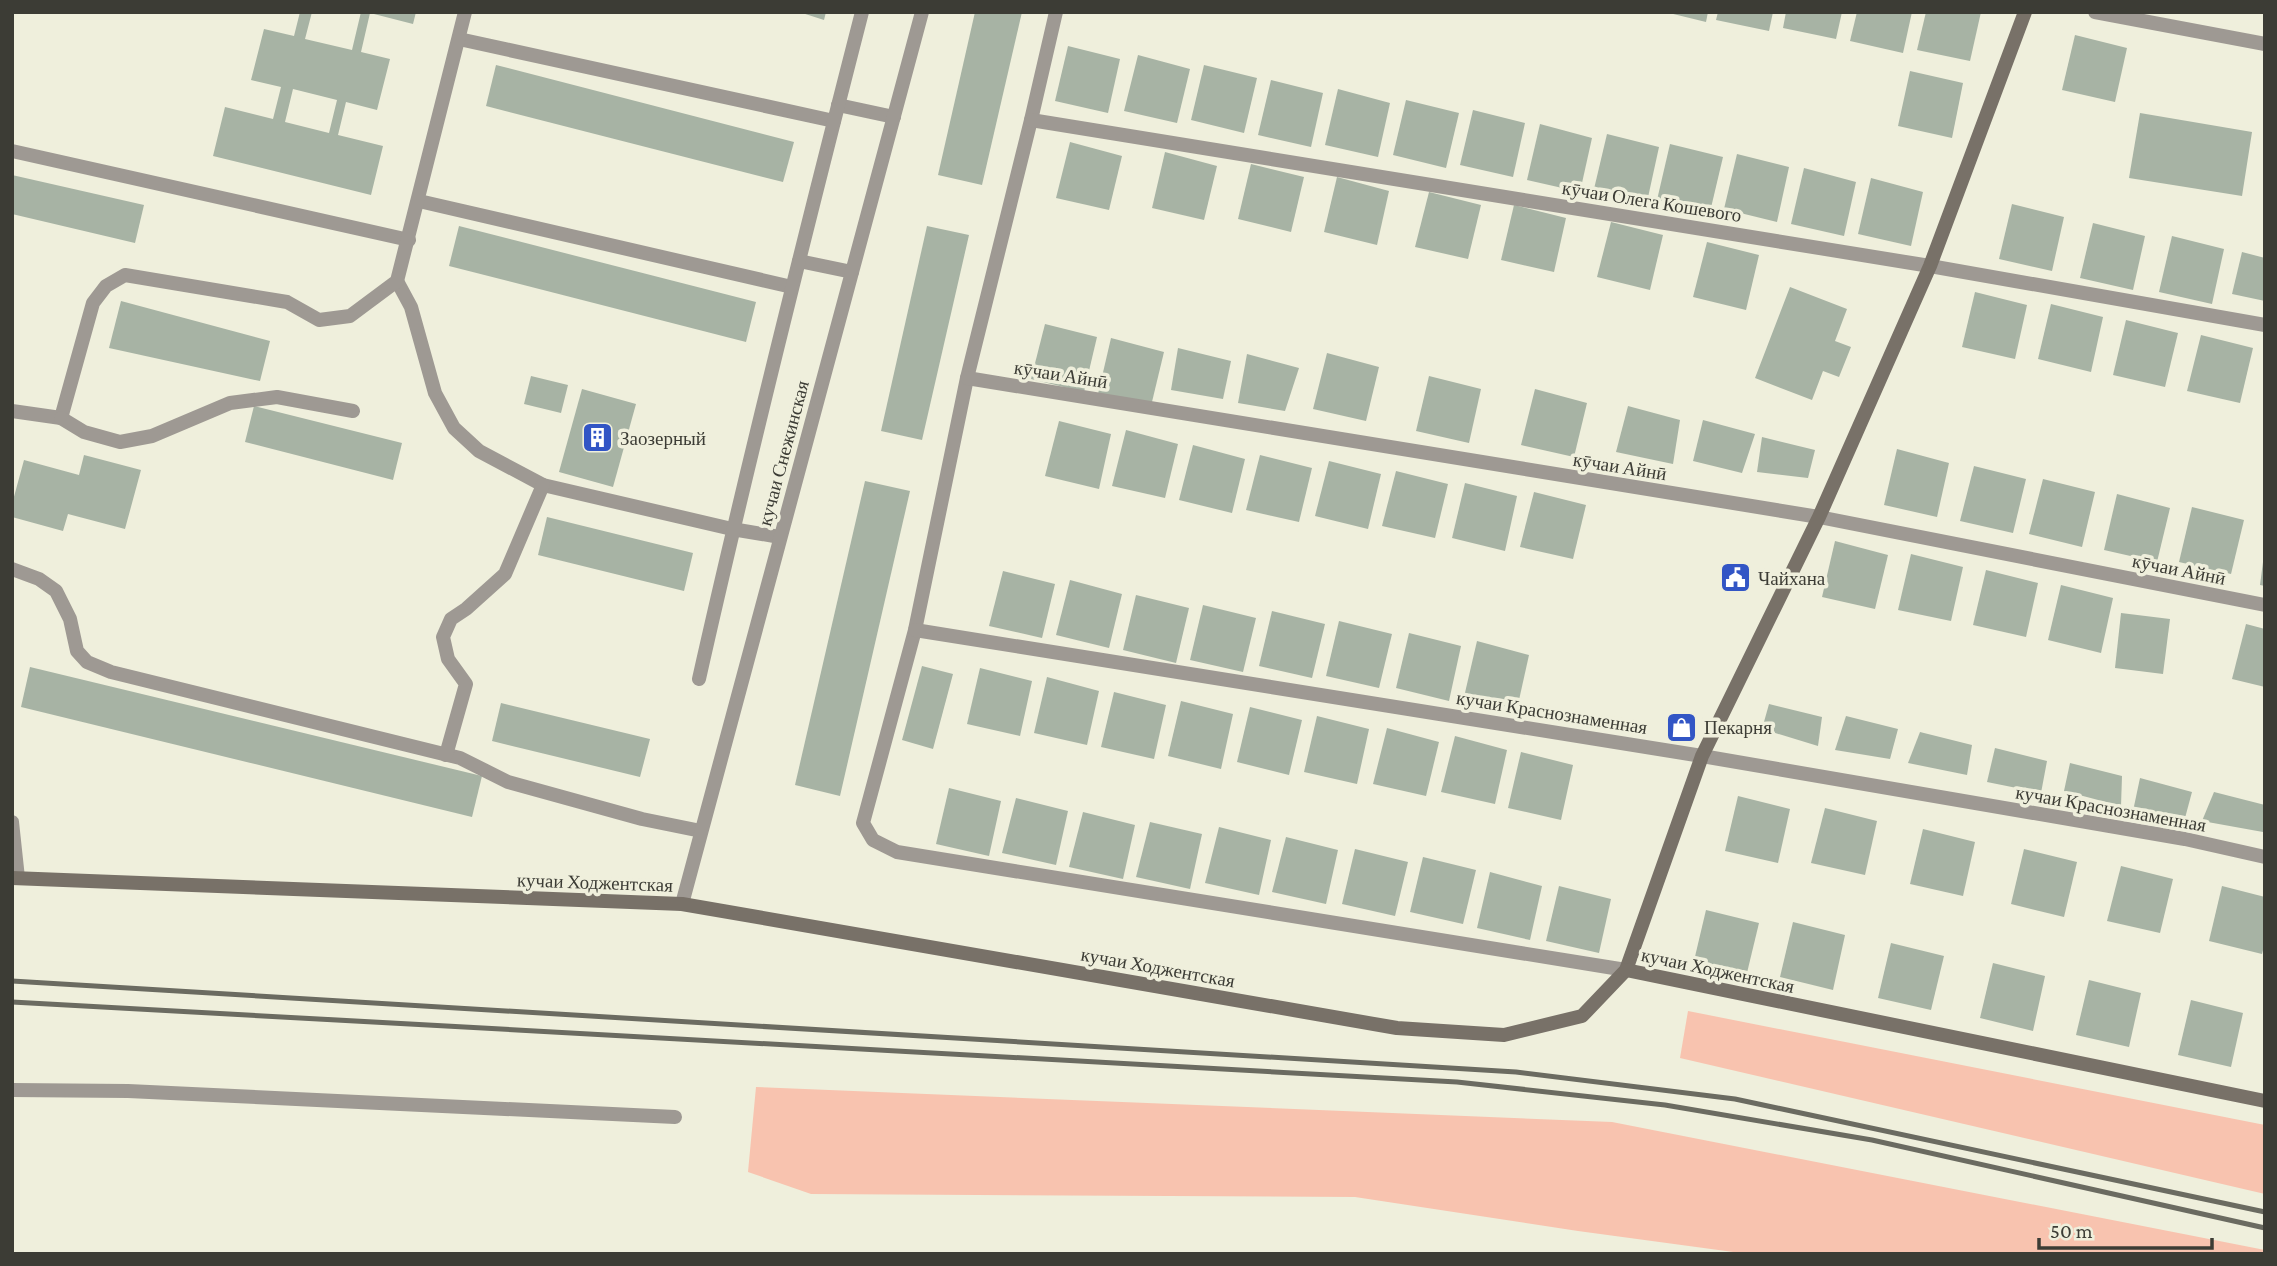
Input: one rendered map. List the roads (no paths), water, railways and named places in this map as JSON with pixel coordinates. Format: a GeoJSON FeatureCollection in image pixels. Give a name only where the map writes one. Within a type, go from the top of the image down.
{"type":"FeatureCollection","features":[{"type":"Feature","properties":{"kind":"main road"},"geometry":{"type":"LineString","coordinates":[[1626,970],[1702,756],[1819,517],[1930,266],[2025,12]]}},
{"type":"Feature","properties":{"kind":"main road","name":"кучаи Ходжентская"},"geometry":{"type":"LineString","coordinates":[[15,878],[682,904],[1398,1028],[1504,1035],[1582,1016],[1626,970],[2265,1101]]}},
{"type":"Feature","properties":{"kind":"street"},"geometry":{"type":"LineString","coordinates":[[61,418],[93,303],[106,286],[125,275],[287,302],[319,320],[349,316],[397,281],[465,12]]}},
{"type":"Feature","properties":{"kind":"street"},"geometry":{"type":"LineString","coordinates":[[699,680],[732,529],[862,12]]}},
{"type":"Feature","properties":{"kind":"street","name":"кучаи Снежинская"},"geometry":{"type":"LineString","coordinates":[[682,904],[922,12]]}},
{"type":"Feature","properties":{"kind":"street"},"geometry":{"type":"LineString","coordinates":[[1056,12],[967,378],[915,630],[863,823],[873,840],[897,852],[1626,970]]}},
{"type":"Feature","properties":{"kind":"street"},"geometry":{"type":"LineString","coordinates":[[2095,12],[2265,44]]}},
{"type":"Feature","properties":{"kind":"street"},"geometry":{"type":"LineString","coordinates":[[458,39],[834,121]]}},
{"type":"Feature","properties":{"kind":"street"},"geometry":{"type":"LineString","coordinates":[[838,105],[894,117]]}},
{"type":"Feature","properties":{"kind":"street","name":"кӯчаи Олега Кошевого"},"geometry":{"type":"LineString","coordinates":[[1031,120],[1930,266],[2265,324]]}},
{"type":"Feature","properties":{"kind":"street"},"geometry":{"type":"LineString","coordinates":[[12,151],[409,240]]}},
{"type":"Feature","properties":{"kind":"street"},"geometry":{"type":"LineString","coordinates":[[418,201],[792,287]]}},
{"type":"Feature","properties":{"kind":"street"},"geometry":{"type":"LineString","coordinates":[[799,261],[852,272]]}},
{"type":"Feature","properties":{"kind":"street"},"geometry":{"type":"LineString","coordinates":[[397,281],[411,307],[435,393],[454,428],[479,451],[543,485],[732,529],[780,537]]}},
{"type":"Feature","properties":{"kind":"street","name":"кӯчаи Айнӣ"},"geometry":{"type":"LineString","coordinates":[[967,378],[1819,517],[2265,605]]}},
{"type":"Feature","properties":{"kind":"street"},"geometry":{"type":"LineString","coordinates":[[12,411],[61,418],[84,432],[120,442],[152,436],[230,403],[277,397],[353,411]]}},
{"type":"Feature","properties":{"kind":"street"},"geometry":{"type":"LineString","coordinates":[[446,755],[466,684],[448,659],[443,637],[451,619],[505,574],[543,485]]}},
{"type":"Feature","properties":{"kind":"street"},"geometry":{"type":"LineString","coordinates":[[12,569],[40,579],[56,591],[70,618],[78,651],[87,662],[125,676],[460,758],[508,782],[642,819],[701,831]]}},
{"type":"Feature","properties":{"kind":"street","name":"кучаи Краснознаменная"},"geometry":{"type":"LineString","coordinates":[[915,630],[1702,756],[2185,839],[2265,857]]}},
{"type":"Feature","properties":{"kind":"street"},"geometry":{"type":"LineString","coordinates":[[12,822],[15,878]]}},
{"type":"Feature","properties":{"kind":"street"},"geometry":{"type":"LineString","coordinates":[[12,1090],[128,1091],[675,1117]]}},
{"type":"Feature","properties":{"kind":"railway"},"geometry":{"type":"LineString","coordinates":[[12,981],[1516,1072],[1735,1099],[2265,1212]]}},
{"type":"Feature","properties":{"kind":"railway"},"geometry":{"type":"LineString","coordinates":[[12,1002],[1457,1082],[1665,1105],[1872,1140],[2265,1228]]}},
{"type":"Feature","properties":{"kind":"place","name":"Заозерный"},"geometry":{"type":"Point","coordinates":[597,438]}},
{"type":"Feature","properties":{"kind":"place","name":"Чайхана"},"geometry":{"type":"Point","coordinates":[1735,578]}},
{"type":"Feature","properties":{"kind":"place","name":"Пекарня"},"geometry":{"type":"Point","coordinates":[1681,727]}}]}
